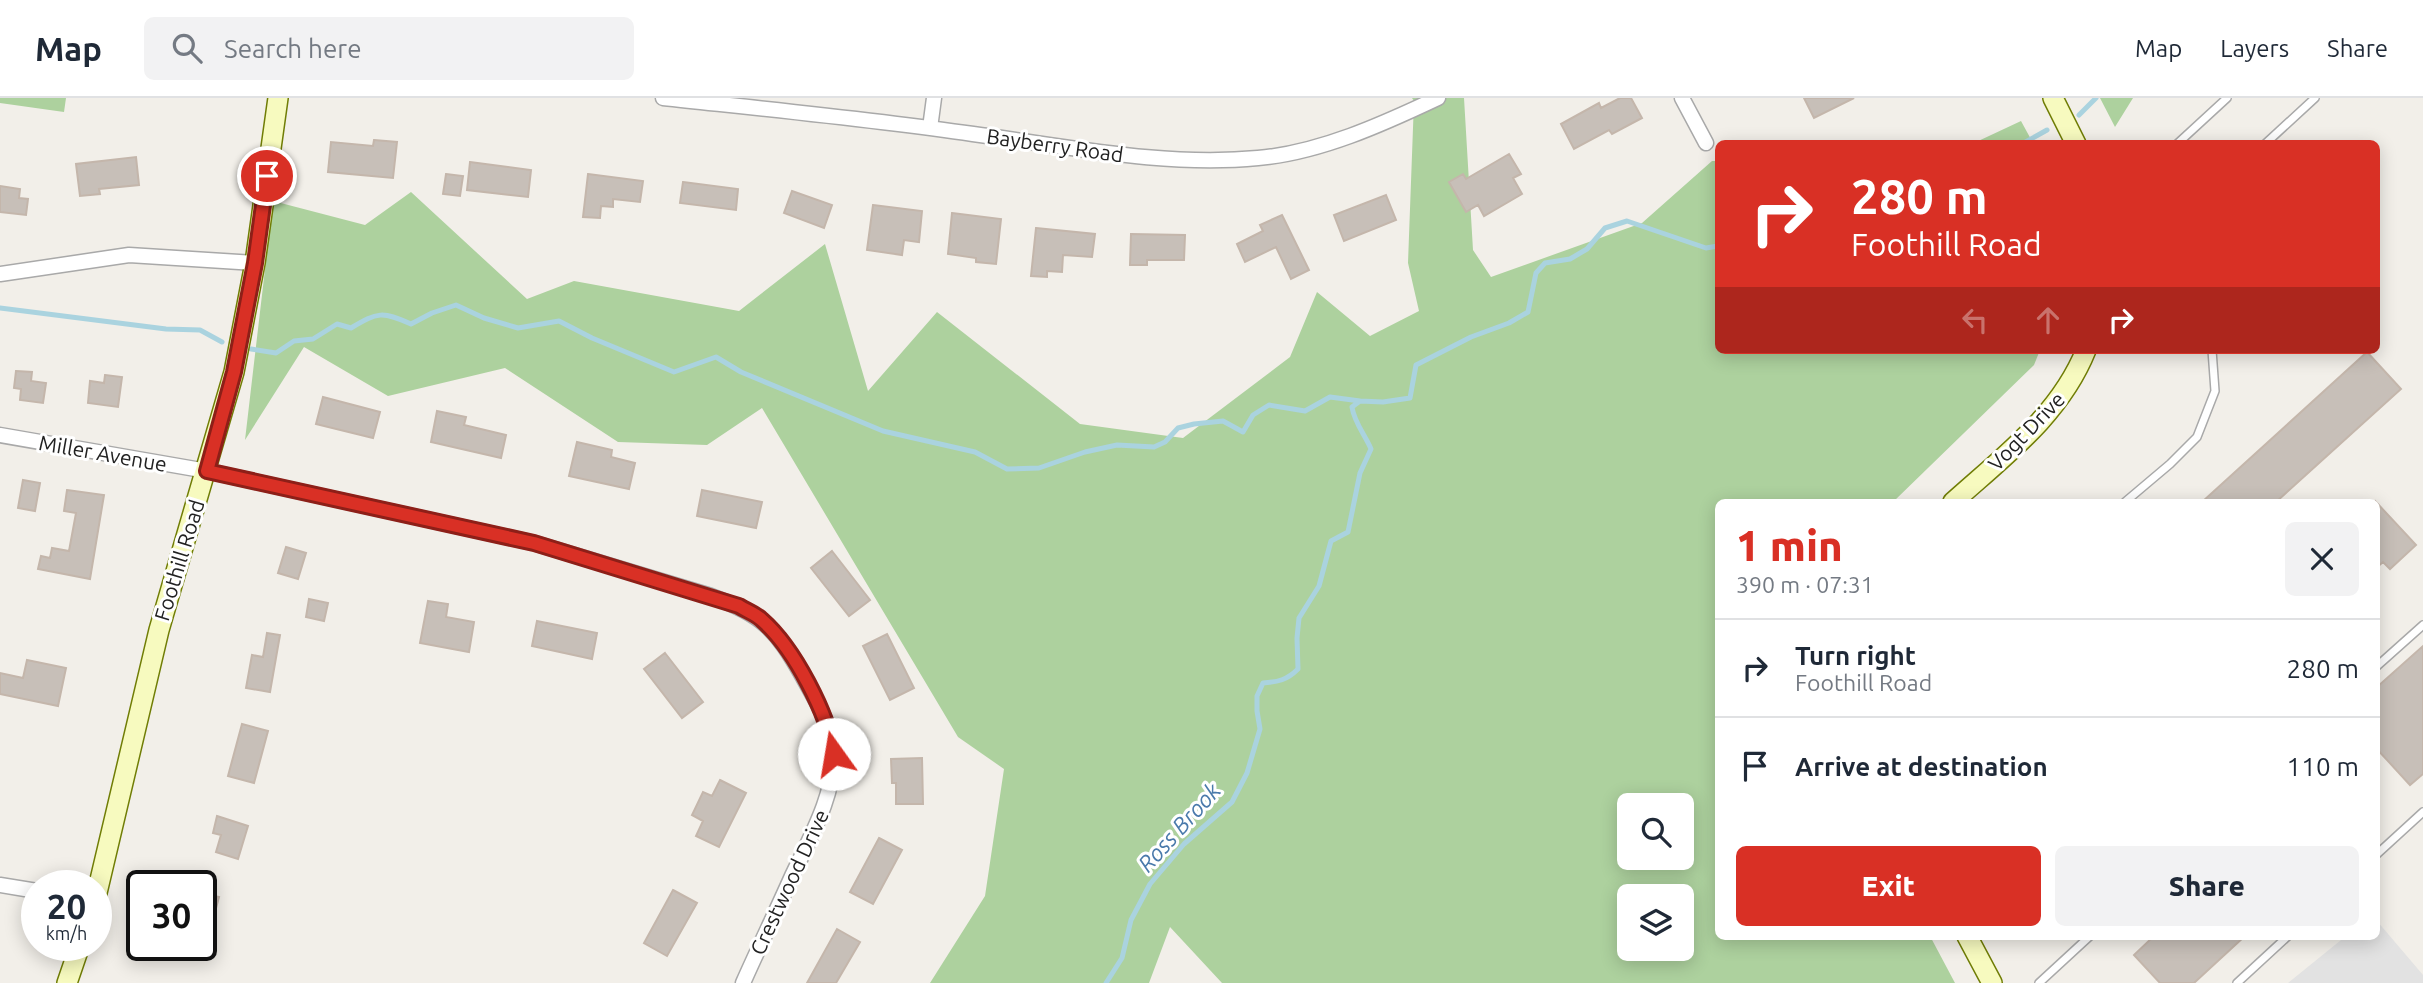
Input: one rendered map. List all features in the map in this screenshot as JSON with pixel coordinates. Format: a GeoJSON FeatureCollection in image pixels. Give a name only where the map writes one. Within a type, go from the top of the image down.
{"type":"FeatureCollection","features":[{"type":"Feature","properties":{"kind":"street","name":"Foothill Road"},"geometry":{"type":"LineString","coordinates":[[102,870],[159,630],[234,372],[255,263],[278,98]]}},
{"type":"Feature","properties":{"kind":"street","name":"Bayberry Road"},"geometry":{"type":"LineString","coordinates":[[663,98],[930,128],[1175,161],[1260,158],[1349,136],[1438,98]]}},
{"type":"Feature","properties":{"kind":"street"},"geometry":{"type":"LineString","coordinates":[[930,128],[934,98]]}},
{"type":"Feature","properties":{"kind":"street"},"geometry":{"type":"LineString","coordinates":[[1682,98],[1706,143]]}},
{"type":"Feature","properties":{"kind":"street"},"geometry":{"type":"LineString","coordinates":[[2053,98],[2074,140]]}},
{"type":"Feature","properties":{"kind":"street"},"geometry":{"type":"LineString","coordinates":[[0,274],[129,255],[255,263]]}},
{"type":"Feature","properties":{"kind":"street","name":"Vogt Drive"},"geometry":{"type":"LineString","coordinates":[[1956,499],[2055,407],[2076,377],[2085,354]]}},
{"type":"Feature","properties":{"kind":"street","name":"Miller Avenue"},"geometry":{"type":"LineString","coordinates":[[0,435],[207,471]]}},
{"type":"Feature","properties":{"kind":"street","name":"Crestwood Drive"},"geometry":{"type":"LineString","coordinates":[[207,471],[534,543],[710,596],[739,606],[761,619],[789,653],[821,709],[831,734],[834,754],[826,802],[743,983]]}},
{"type":"Feature","properties":{"kind":"street"},"geometry":{"type":"LineString","coordinates":[[0,885],[21,888]]}},
{"type":"Feature","properties":{"kind":"street"},"geometry":{"type":"LineString","coordinates":[[1968,940],[1992,983]]}},
{"type":"Feature","properties":{"kind":"street"},"geometry":{"type":"LineString","coordinates":[[67,983],[75,961]]}},
{"type":"Feature","properties":{"kind":"lane"},"geometry":{"type":"LineString","coordinates":[[2181,140],[2227,98]]}},
{"type":"Feature","properties":{"kind":"lane"},"geometry":{"type":"LineString","coordinates":[[2269,140],[2315,98]]}},
{"type":"Feature","properties":{"kind":"lane"},"geometry":{"type":"LineString","coordinates":[[2129,499],[2197,437],[2215,391],[2212,354]]}},
{"type":"Feature","properties":{"kind":"lane"},"geometry":{"type":"LineString","coordinates":[[2380,663],[2423,625]]}},
{"type":"Feature","properties":{"kind":"lane"},"geometry":{"type":"LineString","coordinates":[[2380,851],[2423,812]]}},
{"type":"Feature","properties":{"kind":"lane"},"geometry":{"type":"LineString","coordinates":[[2039,983],[2086,940]]}},
{"type":"Feature","properties":{"kind":"lane"},"geometry":{"type":"LineString","coordinates":[[2237,983],[2284,940]]}},
{"type":"Feature","properties":{"kind":"green space"},"geometry":{"type":"Polygon","coordinates":[[[0,98],[66,98],[64,112],[0,103],[0,98]]]}},
{"type":"Feature","properties":{"kind":"green space"},"geometry":{"type":"Polygon","coordinates":[[[1412,98],[1464,98],[1473,250],[1491,277],[1642,223],[1715,161],[1715,354],[2038,354],[2034,365],[1896,499],[1715,499],[1715,940],[1932,940],[1955,983],[1222,983],[1170,927],[1149,983],[930,983],[985,896],[1004,769],[958,737],[762,408],[707,445],[618,442],[505,368],[388,396],[304,347],[245,440],[273,201],[365,225],[411,192],[527,299],[574,281],[739,311],[825,244],[868,391],[937,312],[1080,424],[1183,438],[1290,357],[1317,292],[1370,336],[1419,311],[1408,263],[1412,98]]]}},
{"type":"Feature","properties":{"kind":"green space"},"geometry":{"type":"Polygon","coordinates":[[[2100,98],[2133,98],[2115,127],[2100,98]]]}},
{"type":"Feature","properties":{"kind":"green space"},"geometry":{"type":"Polygon","coordinates":[[[2021,121],[2031,140],[1980,140],[2021,121]]]}},
{"type":"Feature","properties":{"kind":"shaded area"},"geometry":{"type":"Polygon","coordinates":[[[2380,925],[2423,975],[2423,983],[2288,983],[2341,940],[2380,940],[2380,925]]]}},
{"type":"Feature","properties":{"kind":"building"},"geometry":{"type":"Polygon","coordinates":[[[1620,98],[1631,98],[1642,118],[1612,134],[1609,130],[1574,149],[1561,124],[1599,103],[1601,108],[1620,98]]]}},
{"type":"Feature","properties":{"kind":"building"},"geometry":{"type":"Polygon","coordinates":[[[1804,98],[1854,98],[1814,118],[1804,98]]]}},
{"type":"Feature","properties":{"kind":"building"},"geometry":{"type":"Polygon","coordinates":[[[374,140],[397,142],[393,178],[328,172],[331,142],[373,146],[374,140]]]}},
{"type":"Feature","properties":{"kind":"building"},"geometry":{"type":"Polygon","coordinates":[[[1509,154],[1521,174],[1513,178],[1522,194],[1484,216],[1478,205],[1466,212],[1449,182],[1463,174],[1466,179],[1509,154]]]}},
{"type":"Feature","properties":{"kind":"building"},"geometry":{"type":"Polygon","coordinates":[[[136,157],[139,185],[99,189],[100,194],[80,196],[76,164],[136,157]]]}},
{"type":"Feature","properties":{"kind":"building"},"geometry":{"type":"Polygon","coordinates":[[[470,162],[531,170],[528,197],[467,190],[470,162]]]}},
{"type":"Feature","properties":{"kind":"building"},"geometry":{"type":"Polygon","coordinates":[[[446,174],[463,176],[460,196],[443,194],[446,174]]]}},
{"type":"Feature","properties":{"kind":"building"},"geometry":{"type":"Polygon","coordinates":[[[588,174],[643,181],[640,202],[613,199],[613,207],[601,206],[600,218],[583,217],[588,174]]]}},
{"type":"Feature","properties":{"kind":"building"},"geometry":{"type":"Polygon","coordinates":[[[683,182],[738,189],[736,210],[680,203],[683,182]]]}},
{"type":"Feature","properties":{"kind":"building"},"geometry":{"type":"Polygon","coordinates":[[[0,186],[20,189],[19,198],[28,199],[26,215],[0,212],[0,186]]]}},
{"type":"Feature","properties":{"kind":"building"},"geometry":{"type":"Polygon","coordinates":[[[792,191],[832,205],[824,228],[784,213],[792,191]]]}},
{"type":"Feature","properties":{"kind":"building"},"geometry":{"type":"Polygon","coordinates":[[[1386,195],[1396,220],[1344,241],[1334,215],[1386,195]]]}},
{"type":"Feature","properties":{"kind":"building"},"geometry":{"type":"Polygon","coordinates":[[[873,205],[922,211],[919,242],[904,240],[902,255],[867,250],[873,205]]]}},
{"type":"Feature","properties":{"kind":"building"},"geometry":{"type":"Polygon","coordinates":[[[952,213],[1001,219],[996,264],[976,262],[976,258],[948,254],[952,213]]]}},
{"type":"Feature","properties":{"kind":"building"},"geometry":{"type":"Polygon","coordinates":[[[1282,215],[1309,270],[1291,279],[1276,247],[1245,262],[1237,244],[1263,231],[1260,225],[1282,215]]]}},
{"type":"Feature","properties":{"kind":"building"},"geometry":{"type":"Polygon","coordinates":[[[1036,228],[1095,234],[1092,257],[1063,255],[1062,272],[1047,271],[1047,277],[1031,276],[1036,228]]]}},
{"type":"Feature","properties":{"kind":"building"},"geometry":{"type":"Polygon","coordinates":[[[1131,234],[1185,235],[1184,260],[1147,260],[1147,265],[1130,265],[1131,234]]]}},
{"type":"Feature","properties":{"kind":"building"},"geometry":{"type":"Polygon","coordinates":[[[2365,354],[2369,354],[2401,389],[2279,499],[2205,499],[2365,354]]]}},
{"type":"Feature","properties":{"kind":"building"},"geometry":{"type":"Polygon","coordinates":[[[16,371],[32,372],[31,381],[46,383],[43,403],[20,400],[21,389],[14,388],[16,371]]]}},
{"type":"Feature","properties":{"kind":"building"},"geometry":{"type":"Polygon","coordinates":[[[105,375],[122,377],[118,407],[88,403],[90,381],[104,383],[105,375]]]}},
{"type":"Feature","properties":{"kind":"building"},"geometry":{"type":"Polygon","coordinates":[[[323,397],[380,412],[373,438],[316,424],[323,397]]]}},
{"type":"Feature","properties":{"kind":"building"},"geometry":{"type":"Polygon","coordinates":[[[437,411],[466,417],[464,425],[506,435],[501,458],[431,442],[437,411]]]}},
{"type":"Feature","properties":{"kind":"building"},"geometry":{"type":"Polygon","coordinates":[[[577,442],[612,450],[611,457],[635,463],[629,489],[569,476],[577,442]]]}},
{"type":"Feature","properties":{"kind":"building"},"geometry":{"type":"Polygon","coordinates":[[[23,480],[40,483],[35,511],[18,508],[23,480]]]}},
{"type":"Feature","properties":{"kind":"building"},"geometry":{"type":"Polygon","coordinates":[[[67,490],[104,495],[90,579],[38,569],[41,556],[50,558],[52,548],[69,551],[76,513],[64,511],[67,490]]]}},
{"type":"Feature","properties":{"kind":"building"},"geometry":{"type":"Polygon","coordinates":[[[702,490],[762,502],[756,528],[697,516],[702,490]]]}},
{"type":"Feature","properties":{"kind":"building"},"geometry":{"type":"Polygon","coordinates":[[[2380,506],[2416,545],[2390,569],[2383,562],[2380,565],[2380,506]]]}},
{"type":"Feature","properties":{"kind":"building"},"geometry":{"type":"Polygon","coordinates":[[[286,547],[306,553],[298,579],[278,573],[286,547]]]}},
{"type":"Feature","properties":{"kind":"building"},"geometry":{"type":"Polygon","coordinates":[[[832,551],[870,600],[849,616],[811,568],[832,551]]]}},
{"type":"Feature","properties":{"kind":"building"},"geometry":{"type":"Polygon","coordinates":[[[309,599],[328,603],[324,621],[306,617],[309,599]]]}},
{"type":"Feature","properties":{"kind":"building"},"geometry":{"type":"Polygon","coordinates":[[[428,601],[448,604],[446,617],[474,622],[469,652],[420,643],[428,601]]]}},
{"type":"Feature","properties":{"kind":"building"},"geometry":{"type":"Polygon","coordinates":[[[537,621],[597,633],[592,659],[532,646],[537,621]]]}},
{"type":"Feature","properties":{"kind":"building"},"geometry":{"type":"Polygon","coordinates":[[[267,633],[280,635],[270,692],[246,688],[252,655],[263,657],[267,633]]]}},
{"type":"Feature","properties":{"kind":"building"},"geometry":{"type":"Polygon","coordinates":[[[887,634],[914,688],[890,700],[863,646],[887,634]]]}},
{"type":"Feature","properties":{"kind":"building"},"geometry":{"type":"Polygon","coordinates":[[[2423,646],[2423,774],[2410,785],[2380,752],[2380,684],[2423,646]]]}},
{"type":"Feature","properties":{"kind":"building"},"geometry":{"type":"Polygon","coordinates":[[[665,653],[703,702],[682,718],[644,669],[665,653]]]}},
{"type":"Feature","properties":{"kind":"building"},"geometry":{"type":"Polygon","coordinates":[[[27,660],[66,668],[58,706],[0,694],[0,673],[23,678],[27,660]]]}},
{"type":"Feature","properties":{"kind":"building"},"geometry":{"type":"Polygon","coordinates":[[[242,724],[268,731],[254,783],[228,776],[242,724]]]}},
{"type":"Feature","properties":{"kind":"building"},"geometry":{"type":"Polygon","coordinates":[[[922,758],[923,804],[896,804],[896,783],[892,783],[891,759],[922,758]]]}},
{"type":"Feature","properties":{"kind":"building"},"geometry":{"type":"Polygon","coordinates":[[[720,780],[746,793],[719,847],[696,836],[703,821],[692,815],[703,792],[712,796],[720,780]]]}},
{"type":"Feature","properties":{"kind":"building"},"geometry":{"type":"Polygon","coordinates":[[[217,816],[248,826],[238,859],[216,852],[221,835],[213,833],[217,816]]]}},
{"type":"Feature","properties":{"kind":"building"},"geometry":{"type":"Polygon","coordinates":[[[879,838],[902,850],[873,904],[850,892],[879,838]]]}},
{"type":"Feature","properties":{"kind":"building"},"geometry":{"type":"Polygon","coordinates":[[[673,890],[697,903],[667,956],[644,943],[673,890]]]}},
{"type":"Feature","properties":{"kind":"building"},"geometry":{"type":"Polygon","coordinates":[[[837,929],[860,942],[836,983],[807,983],[837,929]]]}},
{"type":"Feature","properties":{"kind":"building"},"geometry":{"type":"Polygon","coordinates":[[[2150,940],[2241,940],[2194,983],[2160,983],[2134,955],[2150,940]]]}},
{"type":"Feature","properties":{"kind":"waterway","name":"Ross Brook"},"geometry":{"type":"LineString","coordinates":[[2079,115],[2096,98]]}},
{"type":"Feature","properties":{"kind":"waterway","name":"Ross Brook"},"geometry":{"type":"LineString","coordinates":[[2029,140],[2047,130]]}},
{"type":"Feature","properties":{"kind":"waterway","name":"Ross Brook"},"geometry":{"type":"LineString","coordinates":[[1106,983],[1122,958],[1131,920],[1150,884],[1184,844],[1232,802],[1247,773],[1260,729],[1257,696],[1263,683],[1282,680],[1298,669],[1299,618],[1319,586],[1331,541],[1348,532],[1360,473],[1371,449],[1352,407],[1360,401],[1383,402],[1410,398],[1416,365],[1528,312],[1536,273],[1545,263],[1570,259],[1587,249],[1605,228],[1627,221],[1706,248],[1715,246]]}},
{"type":"Feature","properties":{"kind":"waterway"},"geometry":{"type":"LineString","coordinates":[[251,349],[276,353],[294,341],[313,339],[337,324],[351,328],[380,315],[411,324],[456,305],[484,318],[518,328],[559,321],[592,338],[674,372],[716,357],[741,372],[883,431],[975,452],[1007,469],[1039,468],[1085,452],[1117,445],[1154,447],[1165,442],[1178,428],[1194,424],[1223,421],[1243,432],[1253,415],[1269,405],[1305,411],[1330,397],[1360,401]]}},
{"type":"Feature","properties":{"kind":"waterway"},"geometry":{"type":"LineString","coordinates":[[0,308],[166,329],[200,330],[222,342]]}},
{"type":"Feature","properties":{"kind":"route"},"geometry":{"type":"LineString","coordinates":[[267,176],[255,263],[234,372],[207,471],[534,543],[739,606],[761,619],[795,663],[821,709],[831,734],[834,754]]}}]}
